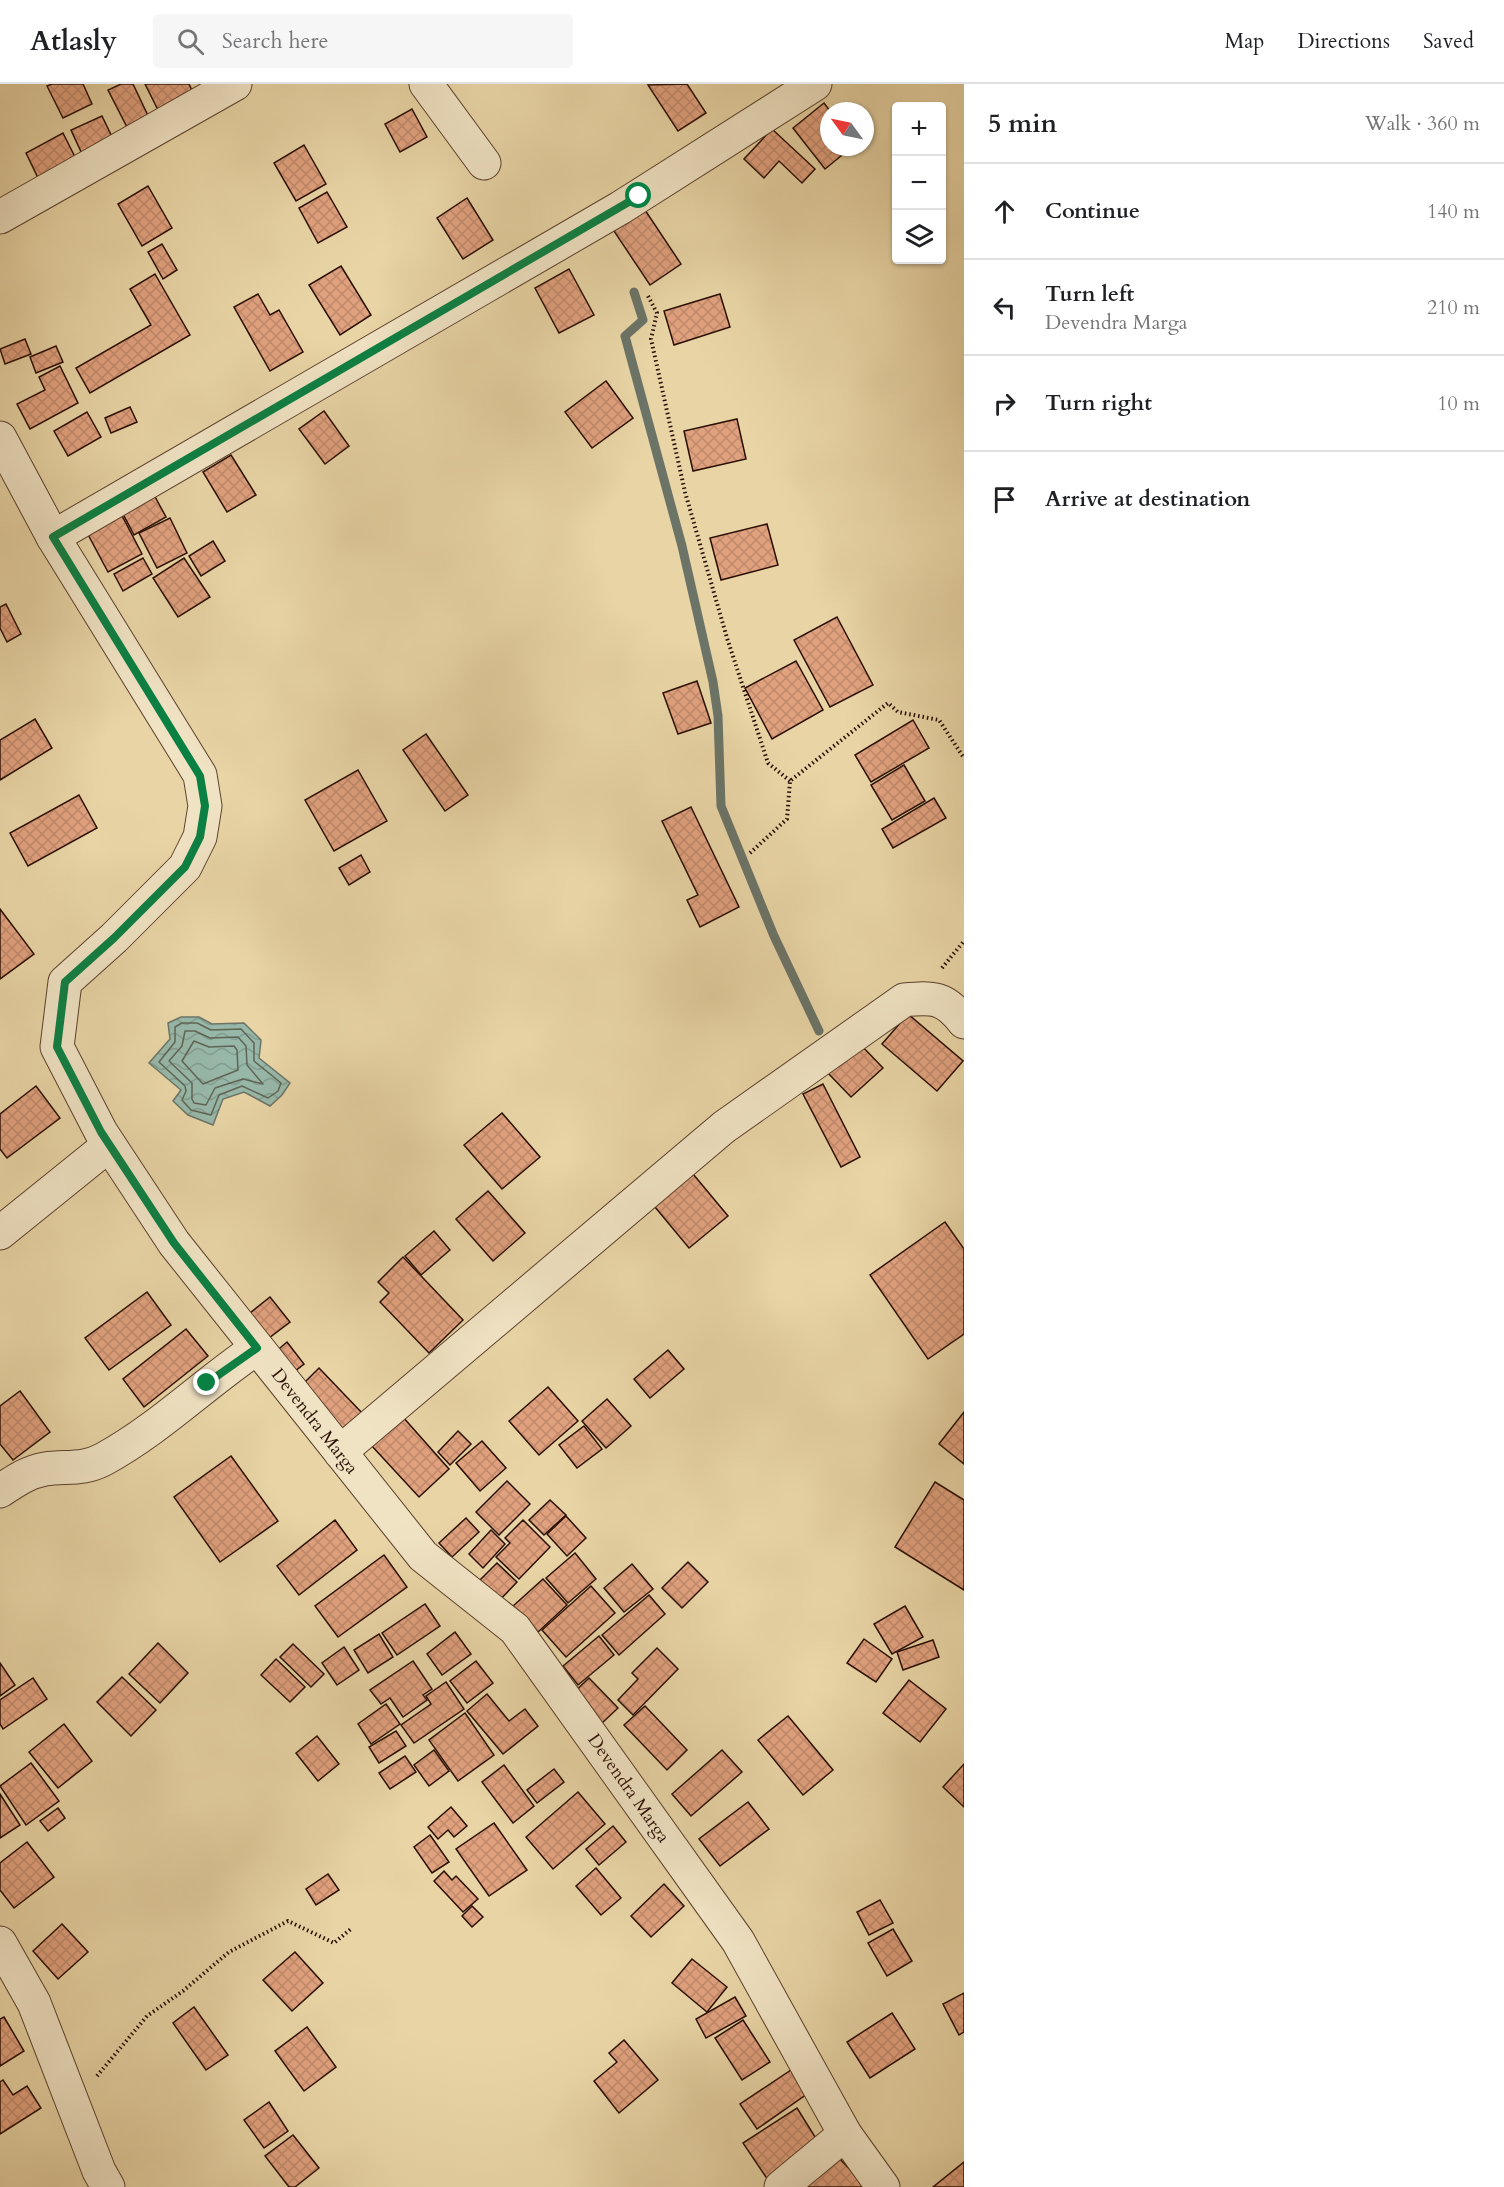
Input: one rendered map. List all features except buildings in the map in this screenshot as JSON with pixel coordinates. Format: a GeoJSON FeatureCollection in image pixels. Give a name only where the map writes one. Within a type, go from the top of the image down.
{"type":"FeatureCollection","features":[{"type":"Feature","properties":{"kind":"street"},"geometry":{"type":"LineString","coordinates":[[0,217],[235,84]]}},
{"type":"Feature","properties":{"kind":"street"},"geometry":{"type":"LineString","coordinates":[[426,84],[484,163]]}},
{"type":"Feature","properties":{"kind":"street"},"geometry":{"type":"LineString","coordinates":[[53,537],[620,208],[815,84]]}},
{"type":"Feature","properties":{"kind":"street","name":"Devendra Marga"},"geometry":{"type":"LineString","coordinates":[[5,458],[200,776],[205,806],[200,837],[185,867],[114,938],[65,982],[57,1047],[109,1145],[174,1243],[423,1556],[515,1629],[738,1941],[845,2134],[882,2187]]}},
{"type":"Feature","properties":{"kind":"street"},"geometry":{"type":"LineString","coordinates":[[340,1452],[724,1126],[904,1000],[931,997],[953,1007],[964,1022]]}},
{"type":"Feature","properties":{"kind":"street"},"geometry":{"type":"LineString","coordinates":[[0,1233],[109,1145]]}},
{"type":"Feature","properties":{"kind":"street"},"geometry":{"type":"LineString","coordinates":[[0,1491],[25,1475],[46,1469],[85,1468],[104,1460],[146,1432],[257,1348]]}},
{"type":"Feature","properties":{"kind":"street"},"geometry":{"type":"LineString","coordinates":[[0,1943],[34,2003],[108,2187]]}},
{"type":"Feature","properties":{"kind":"street"},"geometry":{"type":"LineString","coordinates":[[781,2187],[845,2134]]}},
{"type":"Feature","properties":{"kind":"path"},"geometry":{"type":"LineString","coordinates":[[648,296],[657,313],[651,339],[684,492],[727,638],[768,762],[790,781]]}},
{"type":"Feature","properties":{"kind":"path"},"geometry":{"type":"LineString","coordinates":[[750,853],[788,819],[790,781],[888,703],[898,712],[939,720],[964,758]]}},
{"type":"Feature","properties":{"kind":"path"},"geometry":{"type":"LineString","coordinates":[[73,2104],[147,2016],[183,1991],[229,1952],[288,1921],[334,1943],[352,1928]]}},
{"type":"Feature","properties":{"kind":"water"},"geometry":{"type":"Polygon","coordinates":[[[181,1017],[199,1017],[212,1024],[244,1023],[261,1040],[259,1058],[290,1083],[282,1095],[270,1106],[244,1092],[223,1099],[213,1125],[188,1115],[173,1101],[181,1090],[149,1063],[170,1039],[168,1023],[181,1017]]]}},
{"type":"Feature","properties":{"kind":"waterway"},"geometry":{"type":"LineString","coordinates":[[634,292],[643,320],[625,336],[682,546],[713,682],[718,716],[721,806],[774,936],[819,1031]]}},
{"type":"Feature","properties":{"kind":"route"},"geometry":{"type":"LineString","coordinates":[[207,1383],[257,1348],[174,1243],[101,1132],[57,1047],[65,982],[114,938],[185,867],[200,837],[205,806],[200,776],[53,537],[639,196]]}}]}
